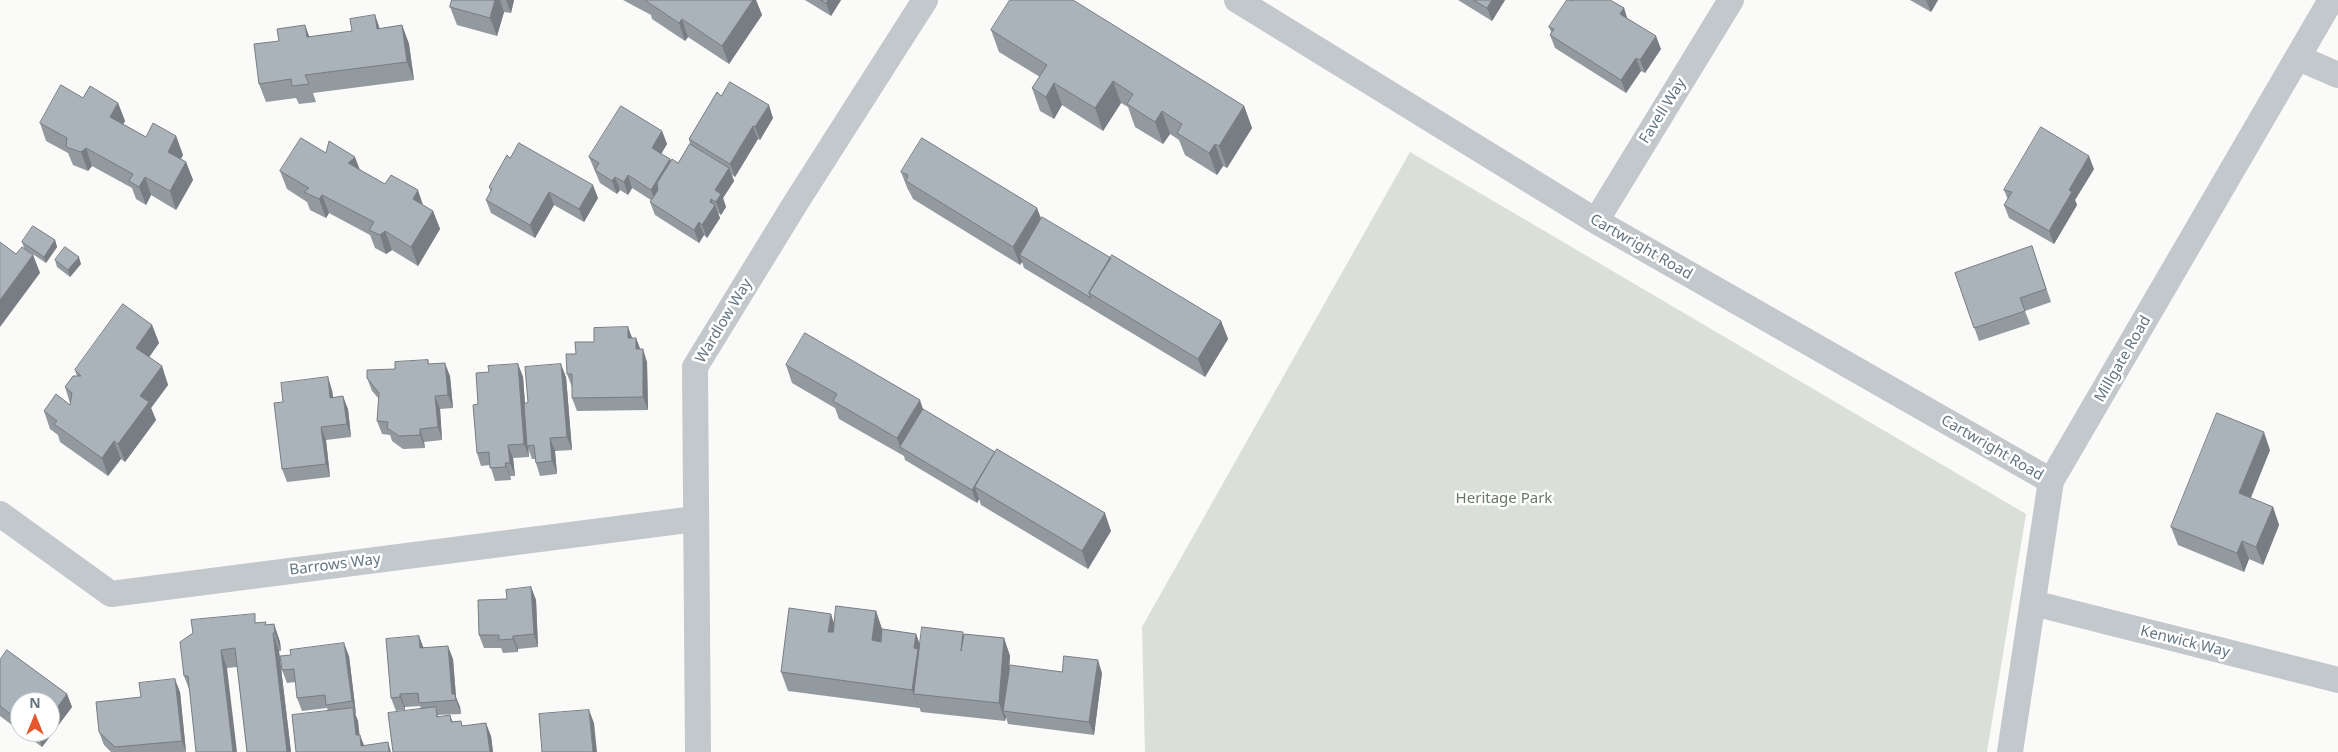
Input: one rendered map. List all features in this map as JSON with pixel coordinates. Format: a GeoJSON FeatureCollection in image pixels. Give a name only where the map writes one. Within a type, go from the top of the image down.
{"type":"FeatureCollection","features":[{"type":"Feature","properties":{"kind":"street","name":"Wardlow Way"},"geometry":{"type":"LineString","coordinates":[[698,752],[695,368],[795,204],[925,0]]}},
{"type":"Feature","properties":{"kind":"street","name":"Cartwright Road"},"geometry":{"type":"LineString","coordinates":[[1237,0],[1596,221],[2051,481]]}},
{"type":"Feature","properties":{"kind":"street","name":"Favell Way"},"geometry":{"type":"LineString","coordinates":[[1596,221],[1731,0]]}},
{"type":"Feature","properties":{"kind":"street","name":"Millgate Road"},"geometry":{"type":"LineString","coordinates":[[2010,752],[2051,481],[2299,58],[2331,0]]}},
{"type":"Feature","properties":{"kind":"street"},"geometry":{"type":"LineString","coordinates":[[2299,58],[2338,75]]}},
{"type":"Feature","properties":{"kind":"street","name":"Barrows Way"},"geometry":{"type":"LineString","coordinates":[[0,514],[111,594],[695,519]]}},
{"type":"Feature","properties":{"kind":"street","name":"Kenwick Way"},"geometry":{"type":"LineString","coordinates":[[2033,603],[2338,680]]}},
{"type":"Feature","properties":{"kind":"green space","name":"Heritage Park"},"geometry":{"type":"Polygon","coordinates":[[[1410,152],[2026,514],[1987,752],[1145,752],[1142,627],[1410,152]]]}},
{"type":"Feature","properties":{"kind":"building"},"geometry":{"type":"Polygon","coordinates":[[[452,0],[495,0],[490,18],[450,7],[452,0]]]}},
{"type":"Feature","properties":{"kind":"building"},"geometry":{"type":"Polygon","coordinates":[[[647,0],[753,0],[722,46],[682,19],[679,23],[647,0]]]}},
{"type":"Feature","properties":{"kind":"building"},"geometry":{"type":"Polygon","coordinates":[[[1010,0],[1073,0],[1244,106],[1219,146],[1215,144],[1209,153],[1177,133],[1182,124],[1162,111],[1155,122],[1127,104],[1133,94],[1113,81],[1095,108],[1054,83],[1046,97],[1032,88],[1047,65],[991,30],[1010,0]]]}},
{"type":"Feature","properties":{"kind":"building"},"geometry":{"type":"Polygon","coordinates":[[[1474,0],[1492,0],[1487,8],[1474,0]]]}},
{"type":"Feature","properties":{"kind":"building"},"geometry":{"type":"Polygon","coordinates":[[[1567,0],[1610,0],[1624,8],[1620,14],[1656,36],[1640,60],[1636,58],[1621,80],[1550,35],[1554,29],[1549,27],[1567,0]]]}},
{"type":"Feature","properties":{"kind":"building"},"geometry":{"type":"Polygon","coordinates":[[[375,15],[377,29],[402,25],[407,62],[305,75],[309,84],[292,86],[291,79],[259,84],[254,44],[279,41],[277,29],[305,25],[307,37],[352,31],[350,19],[375,15]]]}},
{"type":"Feature","properties":{"kind":"building"},"geometry":{"type":"Polygon","coordinates":[[[730,82],[769,105],[755,127],[753,126],[730,164],[689,139],[717,92],[721,96],[730,82]]]}},
{"type":"Feature","properties":{"kind":"building"},"geometry":{"type":"Polygon","coordinates":[[[61,85],[83,98],[90,86],[118,103],[110,117],[146,137],[153,123],[176,136],[168,152],[186,162],[170,191],[145,177],[139,187],[129,181],[133,174],[86,148],[81,152],[66,147],[67,138],[40,123],[61,85]]]}},
{"type":"Feature","properties":{"kind":"building"},"geometry":{"type":"Polygon","coordinates":[[[621,106],[662,131],[652,148],[670,159],[651,190],[628,175],[624,182],[615,177],[612,181],[595,170],[599,163],[589,157],[621,106]]]}},
{"type":"Feature","properties":{"kind":"building"},"geometry":{"type":"Polygon","coordinates":[[[2041,127],[2089,156],[2069,190],[2072,192],[2049,231],[2004,205],[2012,192],[2004,190],[2041,127]]]}},
{"type":"Feature","properties":{"kind":"building"},"geometry":{"type":"Polygon","coordinates":[[[301,138],[326,153],[329,141],[355,157],[348,163],[385,184],[391,175],[418,190],[413,199],[433,211],[411,247],[385,231],[380,235],[369,230],[374,222],[322,195],[319,199],[304,192],[309,188],[280,171],[301,138]]]}},
{"type":"Feature","properties":{"kind":"building"},"geometry":{"type":"Polygon","coordinates":[[[922,138],[1037,208],[1013,247],[906,181],[908,175],[901,172],[922,138]]]}},
{"type":"Feature","properties":{"kind":"building"},"geometry":{"type":"Polygon","coordinates":[[[519,143],[593,185],[579,209],[549,192],[530,225],[486,200],[492,189],[489,187],[507,155],[510,158],[519,143]]]}},
{"type":"Feature","properties":{"kind":"building"},"geometry":{"type":"Polygon","coordinates":[[[690,144],[729,168],[715,190],[721,194],[716,202],[711,199],[710,202],[715,205],[702,225],[699,222],[694,230],[650,202],[658,190],[657,183],[672,159],[678,163],[690,144]]]}},
{"type":"Feature","properties":{"kind":"building"},"geometry":{"type":"Polygon","coordinates":[[[1042,217],[1111,258],[1089,293],[1091,298],[1020,255],[1042,217]]]}},
{"type":"Feature","properties":{"kind":"building"},"geometry":{"type":"Polygon","coordinates":[[[33,226],[55,240],[44,257],[22,242],[33,226]]]}},
{"type":"Feature","properties":{"kind":"building"},"geometry":{"type":"Polygon","coordinates":[[[0,242],[16,254],[22,247],[33,255],[0,300],[0,242]]]}},
{"type":"Feature","properties":{"kind":"building"},"geometry":{"type":"Polygon","coordinates":[[[2032,246],[2046,289],[2020,298],[2025,311],[1974,328],[1955,273],[2032,246]]]}},
{"type":"Feature","properties":{"kind":"building"},"geometry":{"type":"Polygon","coordinates":[[[65,247],[79,257],[68,270],[55,260],[65,247]]]}},
{"type":"Feature","properties":{"kind":"building"},"geometry":{"type":"Polygon","coordinates":[[[1112,255],[1221,321],[1198,359],[1089,293],[1112,255]]]}},
{"type":"Feature","properties":{"kind":"building"},"geometry":{"type":"Polygon","coordinates":[[[123,304],[152,325],[136,348],[162,366],[140,396],[149,402],[118,444],[114,441],[102,458],[54,424],[57,421],[44,411],[56,394],[70,405],[72,393],[65,387],[73,376],[81,376],[75,370],[123,304]]]}},
{"type":"Feature","properties":{"kind":"building"},"geometry":{"type":"Polygon","coordinates":[[[628,327],[628,338],[636,338],[636,349],[643,349],[643,397],[572,398],[572,374],[567,374],[566,354],[576,354],[575,342],[594,342],[594,328],[628,327]]]}},
{"type":"Feature","properties":{"kind":"building"},"geometry":{"type":"Polygon","coordinates":[[[805,333],[920,400],[897,438],[833,401],[837,394],[786,365],[805,333]]]}},
{"type":"Feature","properties":{"kind":"building"},"geometry":{"type":"Polygon","coordinates":[[[428,360],[428,364],[445,363],[448,395],[435,396],[438,427],[420,429],[420,435],[399,436],[387,428],[388,422],[377,421],[379,393],[367,378],[367,370],[395,369],[395,362],[428,360]]]}},
{"type":"Feature","properties":{"kind":"building"},"geometry":{"type":"Polygon","coordinates":[[[518,364],[524,444],[508,445],[510,463],[505,463],[506,467],[490,468],[489,452],[477,453],[473,405],[478,404],[476,373],[489,372],[488,366],[518,364]]]}},
{"type":"Feature","properties":{"kind":"building"},"geometry":{"type":"Polygon","coordinates":[[[561,364],[567,437],[550,438],[552,461],[536,463],[534,445],[527,446],[524,404],[528,402],[525,367],[561,364]]]}},
{"type":"Feature","properties":{"kind":"building"},"geometry":{"type":"Polygon","coordinates":[[[328,377],[330,398],[343,396],[347,424],[321,427],[326,464],[282,469],[274,403],[283,402],[281,383],[328,377]]]}},
{"type":"Feature","properties":{"kind":"building"},"geometry":{"type":"Polygon","coordinates":[[[923,409],[995,452],[972,490],[900,447],[923,409]]]}},
{"type":"Feature","properties":{"kind":"building"},"geometry":{"type":"Polygon","coordinates":[[[2217,413],[2264,432],[2239,493],[2273,507],[2256,547],[2242,541],[2237,553],[2171,527],[2217,413]]]}},
{"type":"Feature","properties":{"kind":"building"},"geometry":{"type":"Polygon","coordinates":[[[997,449],[1105,513],[1082,551],[975,487],[997,449]]]}},
{"type":"Feature","properties":{"kind":"building"},"geometry":{"type":"Polygon","coordinates":[[[531,587],[534,634],[513,636],[513,639],[499,640],[499,635],[479,635],[478,600],[507,599],[506,590],[531,587]]]}},
{"type":"Feature","properties":{"kind":"building"},"geometry":{"type":"Polygon","coordinates":[[[836,606],[876,611],[872,640],[881,642],[882,629],[916,634],[914,648],[918,649],[912,690],[781,672],[789,608],[831,614],[828,632],[833,632],[836,606]]]}},
{"type":"Feature","properties":{"kind":"building"},"geometry":{"type":"Polygon","coordinates":[[[255,614],[255,623],[266,622],[265,625],[274,624],[275,633],[273,633],[287,752],[247,752],[235,648],[221,650],[233,752],[196,752],[188,676],[184,676],[180,642],[193,633],[191,620],[255,614]]]}},
{"type":"Feature","properties":{"kind":"building"},"geometry":{"type":"Polygon","coordinates":[[[922,627],[963,632],[961,651],[964,634],[1004,638],[999,703],[914,694],[922,627]]]}},
{"type":"Feature","properties":{"kind":"building"},"geometry":{"type":"Polygon","coordinates":[[[419,636],[420,648],[448,646],[452,694],[455,694],[456,700],[419,703],[418,693],[400,694],[400,697],[391,698],[386,639],[419,636]]]}},
{"type":"Feature","properties":{"kind":"building"},"geometry":{"type":"Polygon","coordinates":[[[344,643],[352,701],[326,705],[325,695],[297,698],[294,669],[282,670],[280,656],[291,655],[290,650],[344,643]]]}},
{"type":"Feature","properties":{"kind":"building"},"geometry":{"type":"Polygon","coordinates":[[[7,650],[67,694],[60,704],[60,692],[10,692],[10,714],[0,706],[0,660],[7,650]]]}},
{"type":"Feature","properties":{"kind":"building"},"geometry":{"type":"Polygon","coordinates":[[[1064,656],[1098,660],[1089,722],[1003,711],[1010,665],[1062,672],[1064,656]]]}},
{"type":"Feature","properties":{"kind":"building"},"geometry":{"type":"Polygon","coordinates":[[[175,679],[182,741],[115,747],[99,732],[96,702],[141,697],[139,683],[175,679]]]}},
{"type":"Feature","properties":{"kind":"building"},"geometry":{"type":"Polygon","coordinates":[[[436,707],[437,717],[450,715],[451,722],[461,721],[462,726],[486,723],[490,752],[393,752],[388,713],[436,707]]]}},
{"type":"Feature","properties":{"kind":"building"},"geometry":{"type":"Polygon","coordinates":[[[353,708],[356,735],[360,735],[361,746],[388,742],[389,752],[296,752],[292,715],[353,708]]]}},
{"type":"Feature","properties":{"kind":"building"},"geometry":{"type":"Polygon","coordinates":[[[589,710],[593,752],[542,752],[539,714],[589,710]]]}}]}
